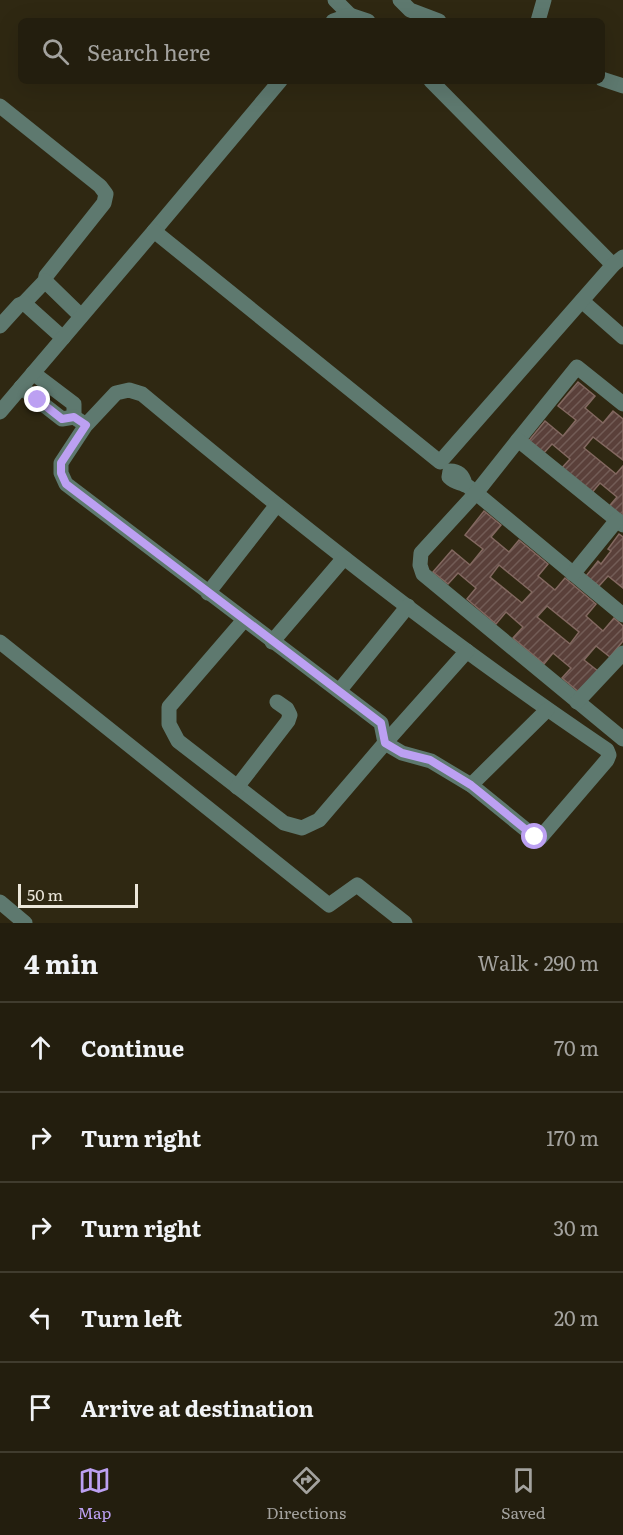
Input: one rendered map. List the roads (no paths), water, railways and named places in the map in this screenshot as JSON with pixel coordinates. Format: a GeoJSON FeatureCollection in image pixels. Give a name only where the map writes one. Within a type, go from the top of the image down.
{"type":"FeatureCollection","features":[{"type":"Feature","properties":{"kind":"street"},"geometry":{"type":"LineString","coordinates":[[334,0],[350,15],[359,18]]}},
{"type":"Feature","properties":{"kind":"street"},"geometry":{"type":"LineString","coordinates":[[400,0],[410,10],[432,18]]}},
{"type":"Feature","properties":{"kind":"street"},"geometry":{"type":"LineString","coordinates":[[539,18],[544,0]]}},
{"type":"Feature","properties":{"kind":"street"},"geometry":{"type":"LineString","coordinates":[[342,18],[350,15]]}},
{"type":"Feature","properties":{"kind":"street"},"geometry":{"type":"LineString","coordinates":[[605,80],[623,86]]}},
{"type":"Feature","properties":{"kind":"street"},"geometry":{"type":"LineString","coordinates":[[0,412],[277,84]]}},
{"type":"Feature","properties":{"kind":"street"},"geometry":{"type":"LineString","coordinates":[[436,84],[618,261],[582,301],[449,470]]}},
{"type":"Feature","properties":{"kind":"street"},"geometry":{"type":"LineString","coordinates":[[0,106],[100,186],[106,194],[104,203],[46,276],[45,281],[0,326]]}},
{"type":"Feature","properties":{"kind":"street"},"geometry":{"type":"LineString","coordinates":[[154,231],[449,470],[463,478],[470,489],[623,615]]}},
{"type":"Feature","properties":{"kind":"street"},"geometry":{"type":"LineString","coordinates":[[45,281],[81,316]]}},
{"type":"Feature","properties":{"kind":"street"},"geometry":{"type":"LineString","coordinates":[[582,301],[623,337]]}},
{"type":"Feature","properties":{"kind":"street"},"geometry":{"type":"LineString","coordinates":[[24,303],[63,338]]}},
{"type":"Feature","properties":{"kind":"street"},"geometry":{"type":"LineString","coordinates":[[623,404],[577,367],[518,440],[470,489],[421,554],[420,565],[423,574],[623,739]]}},
{"type":"Feature","properties":{"kind":"street"},"geometry":{"type":"LineString","coordinates":[[33,373],[74,404],[80,421]]}},
{"type":"Feature","properties":{"kind":"street"},"geometry":{"type":"LineString","coordinates":[[21,387],[62,419],[80,421]]}},
{"type":"Feature","properties":{"kind":"street"},"geometry":{"type":"LineString","coordinates":[[129,390],[142,394],[276,506],[547,710],[607,750],[609,755],[607,760],[545,835],[540,838],[535,837],[471,785],[430,760],[402,753],[385,743],[381,723],[66,484],[61,473],[61,463],[80,421],[117,393],[129,390]]}},
{"type":"Feature","properties":{"kind":"street"},"geometry":{"type":"LineString","coordinates":[[518,440],[620,523],[573,574]]}},
{"type":"Feature","properties":{"kind":"street"},"geometry":{"type":"LineString","coordinates":[[208,593],[276,506]]}},
{"type":"Feature","properties":{"kind":"street"},"geometry":{"type":"LineString","coordinates":[[272,642],[344,558]]}},
{"type":"Feature","properties":{"kind":"street"},"geometry":{"type":"LineString","coordinates":[[339,691],[408,606]]}},
{"type":"Feature","properties":{"kind":"street"},"geometry":{"type":"LineString","coordinates":[[244,620],[170,707],[169,724],[178,741],[284,823],[302,828],[319,820],[467,651]]}},
{"type":"Feature","properties":{"kind":"street"},"geometry":{"type":"LineString","coordinates":[[0,642],[329,905],[357,885],[405,923]]}},
{"type":"Feature","properties":{"kind":"street"},"geometry":{"type":"LineString","coordinates":[[577,702],[623,654]]}},
{"type":"Feature","properties":{"kind":"street"},"geometry":{"type":"LineString","coordinates":[[237,787],[288,722],[290,715],[287,709],[277,702]]}},
{"type":"Feature","properties":{"kind":"street"},"geometry":{"type":"LineString","coordinates":[[471,785],[547,710]]}},
{"type":"Feature","properties":{"kind":"street"},"geometry":{"type":"LineString","coordinates":[[0,902],[25,923]]}}]}
